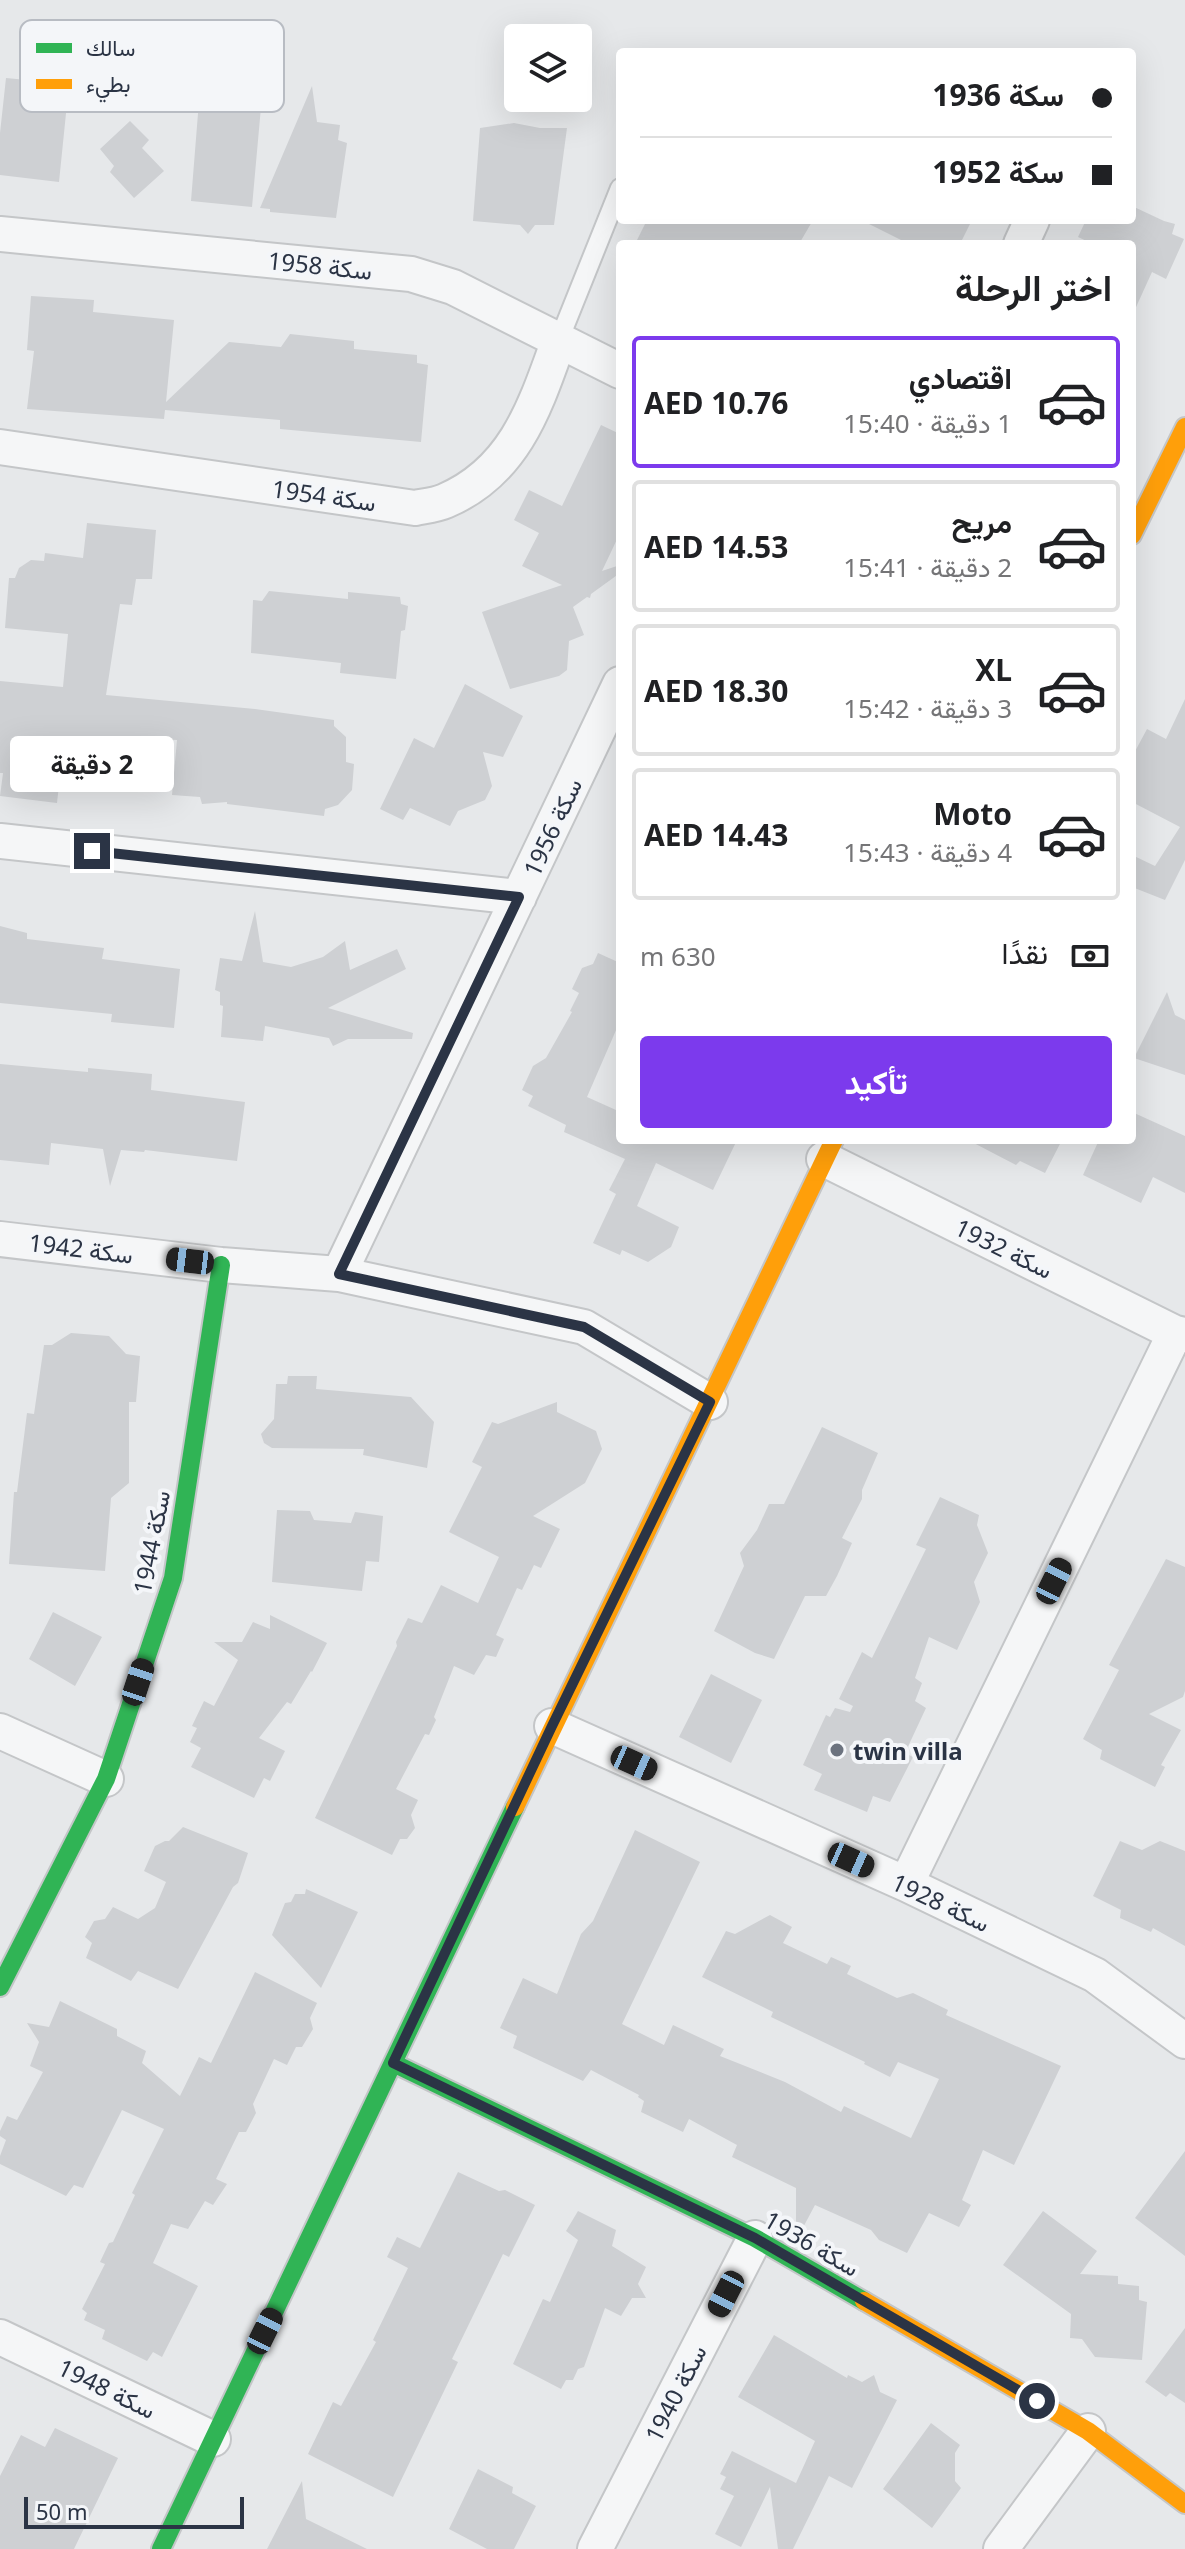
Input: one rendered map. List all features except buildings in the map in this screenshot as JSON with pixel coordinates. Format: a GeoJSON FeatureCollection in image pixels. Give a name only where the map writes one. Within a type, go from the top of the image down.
{"type":"FeatureCollection","features":[{"type":"Feature","properties":{"kind":"street","name":"سكة 1958"},"geometry":{"type":"LineString","coordinates":[[0,234],[411,274],[453,287],[616,369]]}},
{"type":"Feature","properties":{"kind":"street","name":"سكة 1954"},"geometry":{"type":"LineString","coordinates":[[0,447],[415,508],[444,502],[487,476],[506,456],[538,398],[559,340]]}},
{"type":"Feature","properties":{"kind":"street"},"geometry":{"type":"LineString","coordinates":[[1136,527],[1185,427]]}},
{"type":"Feature","properties":{"kind":"street","name":"سكة 1956"},"geometry":{"type":"LineString","coordinates":[[339,1274],[616,692]]}},
{"type":"Feature","properties":{"kind":"street"},"geometry":{"type":"LineString","coordinates":[[0,841],[519,897]]}},
{"type":"Feature","properties":{"kind":"street"},"geometry":{"type":"LineString","coordinates":[[161,2549],[829,1150]]}},
{"type":"Feature","properties":{"kind":"street","name":"سكة 1932"},"geometry":{"type":"LineString","coordinates":[[829,1150],[1180,1334]]}},
{"type":"Feature","properties":{"kind":"street","name":"سكة 1942"},"geometry":{"type":"LineString","coordinates":[[0,1239],[221,1265],[339,1274],[584,1327],[710,1402]]}},
{"type":"Feature","properties":{"kind":"street","name":"سكة 1944"},"geometry":{"type":"LineString","coordinates":[[0,1987],[106,1779],[173,1578],[221,1265]]}},
{"type":"Feature","properties":{"kind":"street"},"geometry":{"type":"LineString","coordinates":[[906,1884],[1180,1334]]}},
{"type":"Feature","properties":{"kind":"street","name":"سكة 1928"},"geometry":{"type":"LineString","coordinates":[[552,1726],[906,1884],[1095,1975],[1185,2041]]}},
{"type":"Feature","properties":{"kind":"street"},"geometry":{"type":"LineString","coordinates":[[0,1731],[106,1779]]}},
{"type":"Feature","properties":{"kind":"street","name":"سكة 1936"},"geometry":{"type":"LineString","coordinates":[[393,2063],[755,2238],[1088,2431],[1185,2504]]}},
{"type":"Feature","properties":{"kind":"street","name":"سكة 1940"},"geometry":{"type":"LineString","coordinates":[[595,2549],[755,2238]]}},
{"type":"Feature","properties":{"kind":"street","name":"سكة 1948"},"geometry":{"type":"LineString","coordinates":[[0,2337],[213,2439]]}},
{"type":"Feature","properties":{"kind":"street"},"geometry":{"type":"LineString","coordinates":[[1001,2549],[1088,2431]]}},
{"type":"Feature","properties":{"kind":"lane"},"geometry":{"type":"LineString","coordinates":[[559,340],[616,198]]}},
{"type":"Feature","properties":{"kind":"traffic: fast"},"geometry":{"type":"LineString","coordinates":[[0,1987],[106,1779],[173,1578],[221,1265]]}},
{"type":"Feature","properties":{"kind":"traffic: fast"},"geometry":{"type":"LineString","coordinates":[[161,2549],[515,1807]]}},
{"type":"Feature","properties":{"kind":"traffic: fast"},"geometry":{"type":"LineString","coordinates":[[393,2063],[755,2238],[864,2301]]}},
{"type":"Feature","properties":{"kind":"traffic: slow"},"geometry":{"type":"LineString","coordinates":[[1136,527],[1185,427]]}},
{"type":"Feature","properties":{"kind":"traffic: slow"},"geometry":{"type":"LineString","coordinates":[[515,1807],[832,1144]]}},
{"type":"Feature","properties":{"kind":"traffic: slow"},"geometry":{"type":"LineString","coordinates":[[864,2301],[1088,2431],[1185,2504]]}},
{"type":"Feature","properties":{"kind":"place","name":"twin villa"},"geometry":{"type":"Point","coordinates":[837,1750]}},
{"type":"Feature","properties":{"kind":"route"},"geometry":{"type":"LineString","coordinates":[[92,851],[519,897],[339,1274],[584,1327],[710,1402],[393,2063],[755,2238],[1037,2401]]}}]}
